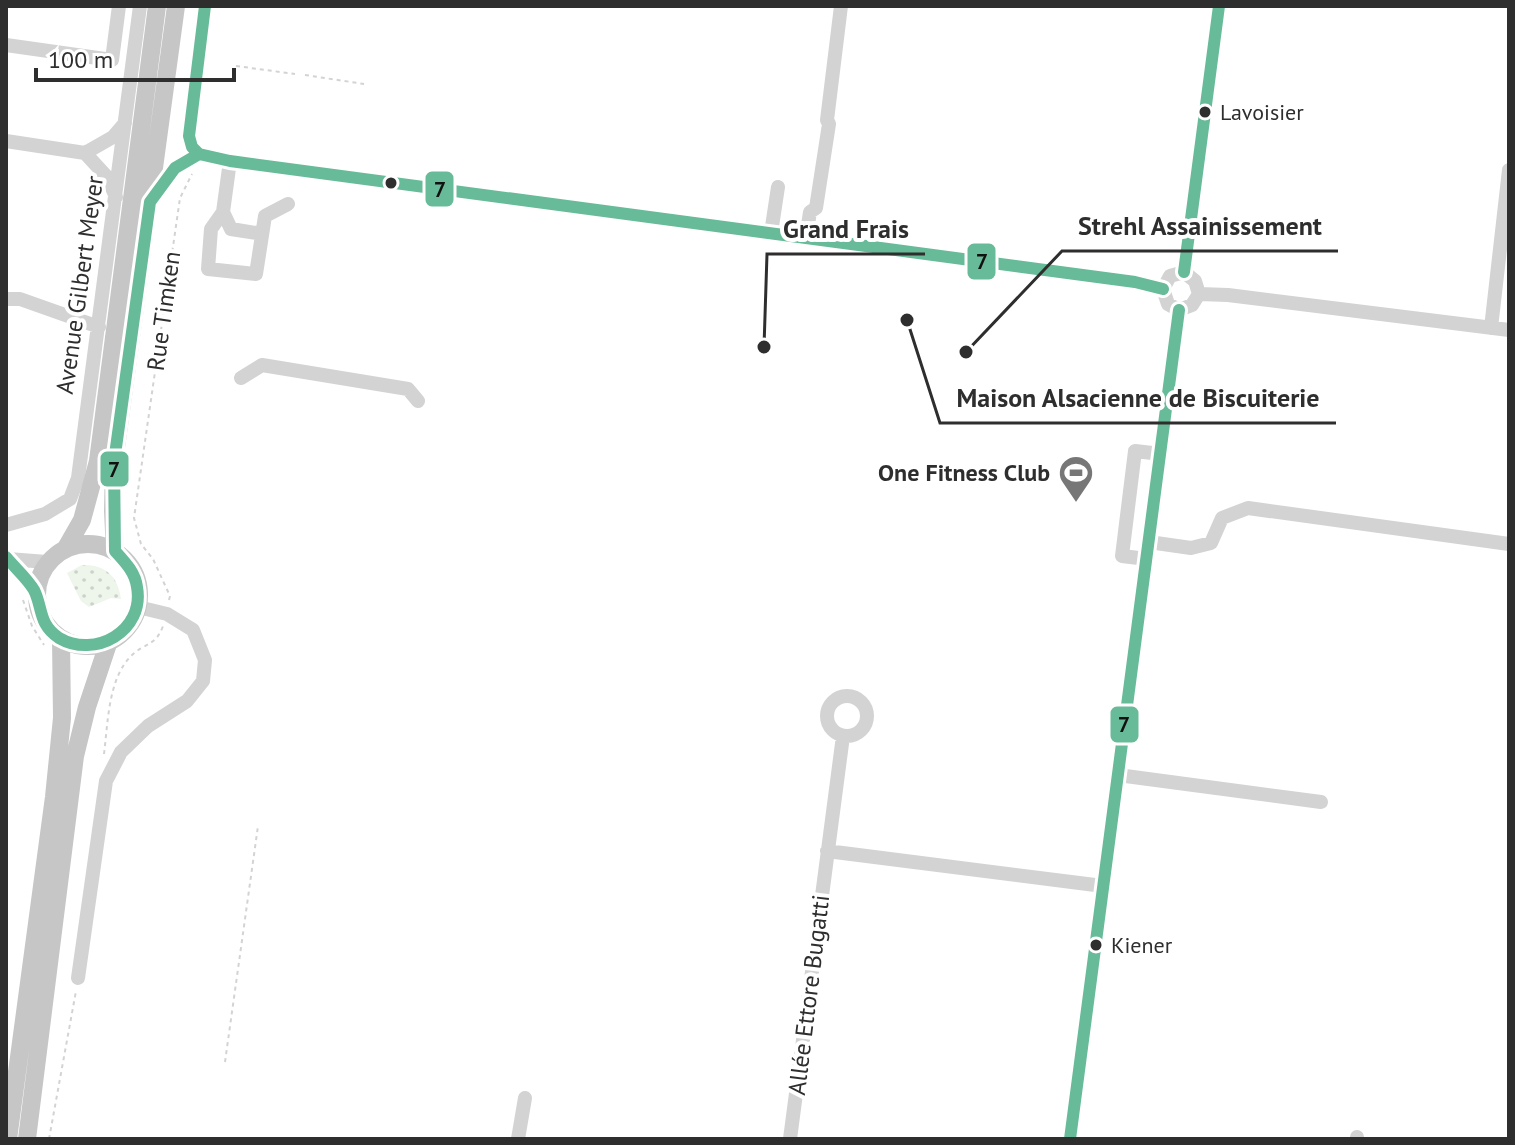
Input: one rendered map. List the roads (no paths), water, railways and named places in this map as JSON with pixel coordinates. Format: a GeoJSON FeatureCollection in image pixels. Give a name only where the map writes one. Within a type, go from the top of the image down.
{"type":"FeatureCollection","features":[{"type":"Feature","properties":{"kind":"main road","name":"Avenue Gilbert Meyer"},"geometry":{"type":"LineString","coordinates":[[47,562],[66,548],[82,520],[98,461],[157,6]]}},
{"type":"Feature","properties":{"kind":"main road"},"geometry":{"type":"LineString","coordinates":[[115,551],[114,462],[176,6]]}},
{"type":"Feature","properties":{"kind":"main road"},"geometry":{"type":"LineString","coordinates":[[53,642],[85,646],[109,641],[124,631],[138,607],[136,575],[115,551],[90,543],[66,548]]}},
{"type":"Feature","properties":{"kind":"main road"},"geometry":{"type":"LineString","coordinates":[[8,1139],[62,718],[53,642],[49,629],[27,592],[47,562]]}},
{"type":"Feature","properties":{"kind":"main road"},"geometry":{"type":"LineString","coordinates":[[27,1139],[75,756],[109,641]]}},
{"type":"Feature","properties":{"kind":"street"},"geometry":{"type":"LineString","coordinates":[[6,45],[112,60],[119,6]]}},
{"type":"Feature","properties":{"kind":"street"},"geometry":{"type":"LineString","coordinates":[[205,6],[189,136],[192,147],[199,154],[230,161],[1135,282],[1163,289]]}},
{"type":"Feature","properties":{"kind":"street"},"geometry":{"type":"LineString","coordinates":[[806,238],[810,212],[816,208],[841,6]]}},
{"type":"Feature","properties":{"kind":"street"},"geometry":{"type":"LineString","coordinates":[[1184,272],[1219,6]]}},
{"type":"Feature","properties":{"kind":"street","name":"Avenue Gilbert Meyer"},"geometry":{"type":"LineString","coordinates":[[6,525],[45,514],[70,499],[78,478],[138,9]]}},
{"type":"Feature","properties":{"kind":"street"},"geometry":{"type":"LineString","coordinates":[[6,141],[85,153],[113,137],[125,123]]}},
{"type":"Feature","properties":{"kind":"street"},"geometry":{"type":"LineString","coordinates":[[85,153],[107,177],[116,197]]}},
{"type":"Feature","properties":{"kind":"street"},"geometry":{"type":"LineString","coordinates":[[150,202],[175,168],[199,154]]}},
{"type":"Feature","properties":{"kind":"street"},"geometry":{"type":"LineString","coordinates":[[230,161],[223,212],[211,229],[208,269],[256,274],[265,216],[288,204]]}},
{"type":"Feature","properties":{"kind":"street"},"geometry":{"type":"LineString","coordinates":[[1491,328],[1509,170]]}},
{"type":"Feature","properties":{"kind":"street"},"geometry":{"type":"LineString","coordinates":[[771,233],[778,187]]}},
{"type":"Feature","properties":{"kind":"street"},"geometry":{"type":"LineString","coordinates":[[223,212],[231,229],[262,234]]}},
{"type":"Feature","properties":{"kind":"street"},"geometry":{"type":"LineString","coordinates":[[1184,272],[1195,281],[1199,294],[1192,305],[1179,310],[1168,304],[1163,289],[1170,276],[1184,272]]}},
{"type":"Feature","properties":{"kind":"street"},"geometry":{"type":"LineString","coordinates":[[1199,294],[1509,330]]}},
{"type":"Feature","properties":{"kind":"street"},"geometry":{"type":"LineString","coordinates":[[6,299],[20,299],[99,327]]}},
{"type":"Feature","properties":{"kind":"street"},"geometry":{"type":"LineString","coordinates":[[1070,1139],[1179,310]]}},
{"type":"Feature","properties":{"kind":"street"},"geometry":{"type":"LineString","coordinates":[[241,378],[262,365],[408,389],[418,401]]}},
{"type":"Feature","properties":{"kind":"street"},"geometry":{"type":"LineString","coordinates":[[1147,559],[1122,556],[1135,451],[1161,454]]}},
{"type":"Feature","properties":{"kind":"street"},"geometry":{"type":"LineString","coordinates":[[1149,542],[1191,548],[1211,543],[1222,518],[1248,508],[1509,544]]}},
{"type":"Feature","properties":{"kind":"street"},"geometry":{"type":"LineString","coordinates":[[7,558],[47,562]]}},
{"type":"Feature","properties":{"kind":"street"},"geometry":{"type":"LineString","coordinates":[[7,558],[27,592]]}},
{"type":"Feature","properties":{"kind":"street"},"geometry":{"type":"LineString","coordinates":[[78,978],[106,781],[121,752],[148,726],[187,701],[203,681],[205,660],[193,630],[167,614],[138,607]]}},
{"type":"Feature","properties":{"kind":"street","name":"Allée Ettore Bugatti"},"geometry":{"type":"LineString","coordinates":[[790,1139],[843,736]]}},
{"type":"Feature","properties":{"kind":"street"},"geometry":{"type":"LineString","coordinates":[[1118,775],[1321,802]]}},
{"type":"Feature","properties":{"kind":"street"},"geometry":{"type":"LineString","coordinates":[[827,851],[1103,886]]}},
{"type":"Feature","properties":{"kind":"street"},"geometry":{"type":"LineString","coordinates":[[518,1139],[525,1098]]}},
{"type":"Feature","properties":{"kind":"place","name":"Lavoisier"},"geometry":{"type":"Point","coordinates":[1205,112]}},
{"type":"Feature","properties":{"kind":"place","name":"Maison Alsacienne de Biscuiterie"},"geometry":{"type":"Point","coordinates":[907,320]}},
{"type":"Feature","properties":{"kind":"place","name":"Grand Frais"},"geometry":{"type":"Point","coordinates":[764,347]}},
{"type":"Feature","properties":{"kind":"place","name":"Strehl Assainissement"},"geometry":{"type":"Point","coordinates":[966,352]}},
{"type":"Feature","properties":{"kind":"place","name":"One Fitness Club"},"geometry":{"type":"Point","coordinates":[1076,504]}},
{"type":"Feature","properties":{"kind":"place","name":"Kiener"},"geometry":{"type":"Point","coordinates":[1096,945]}}]}
